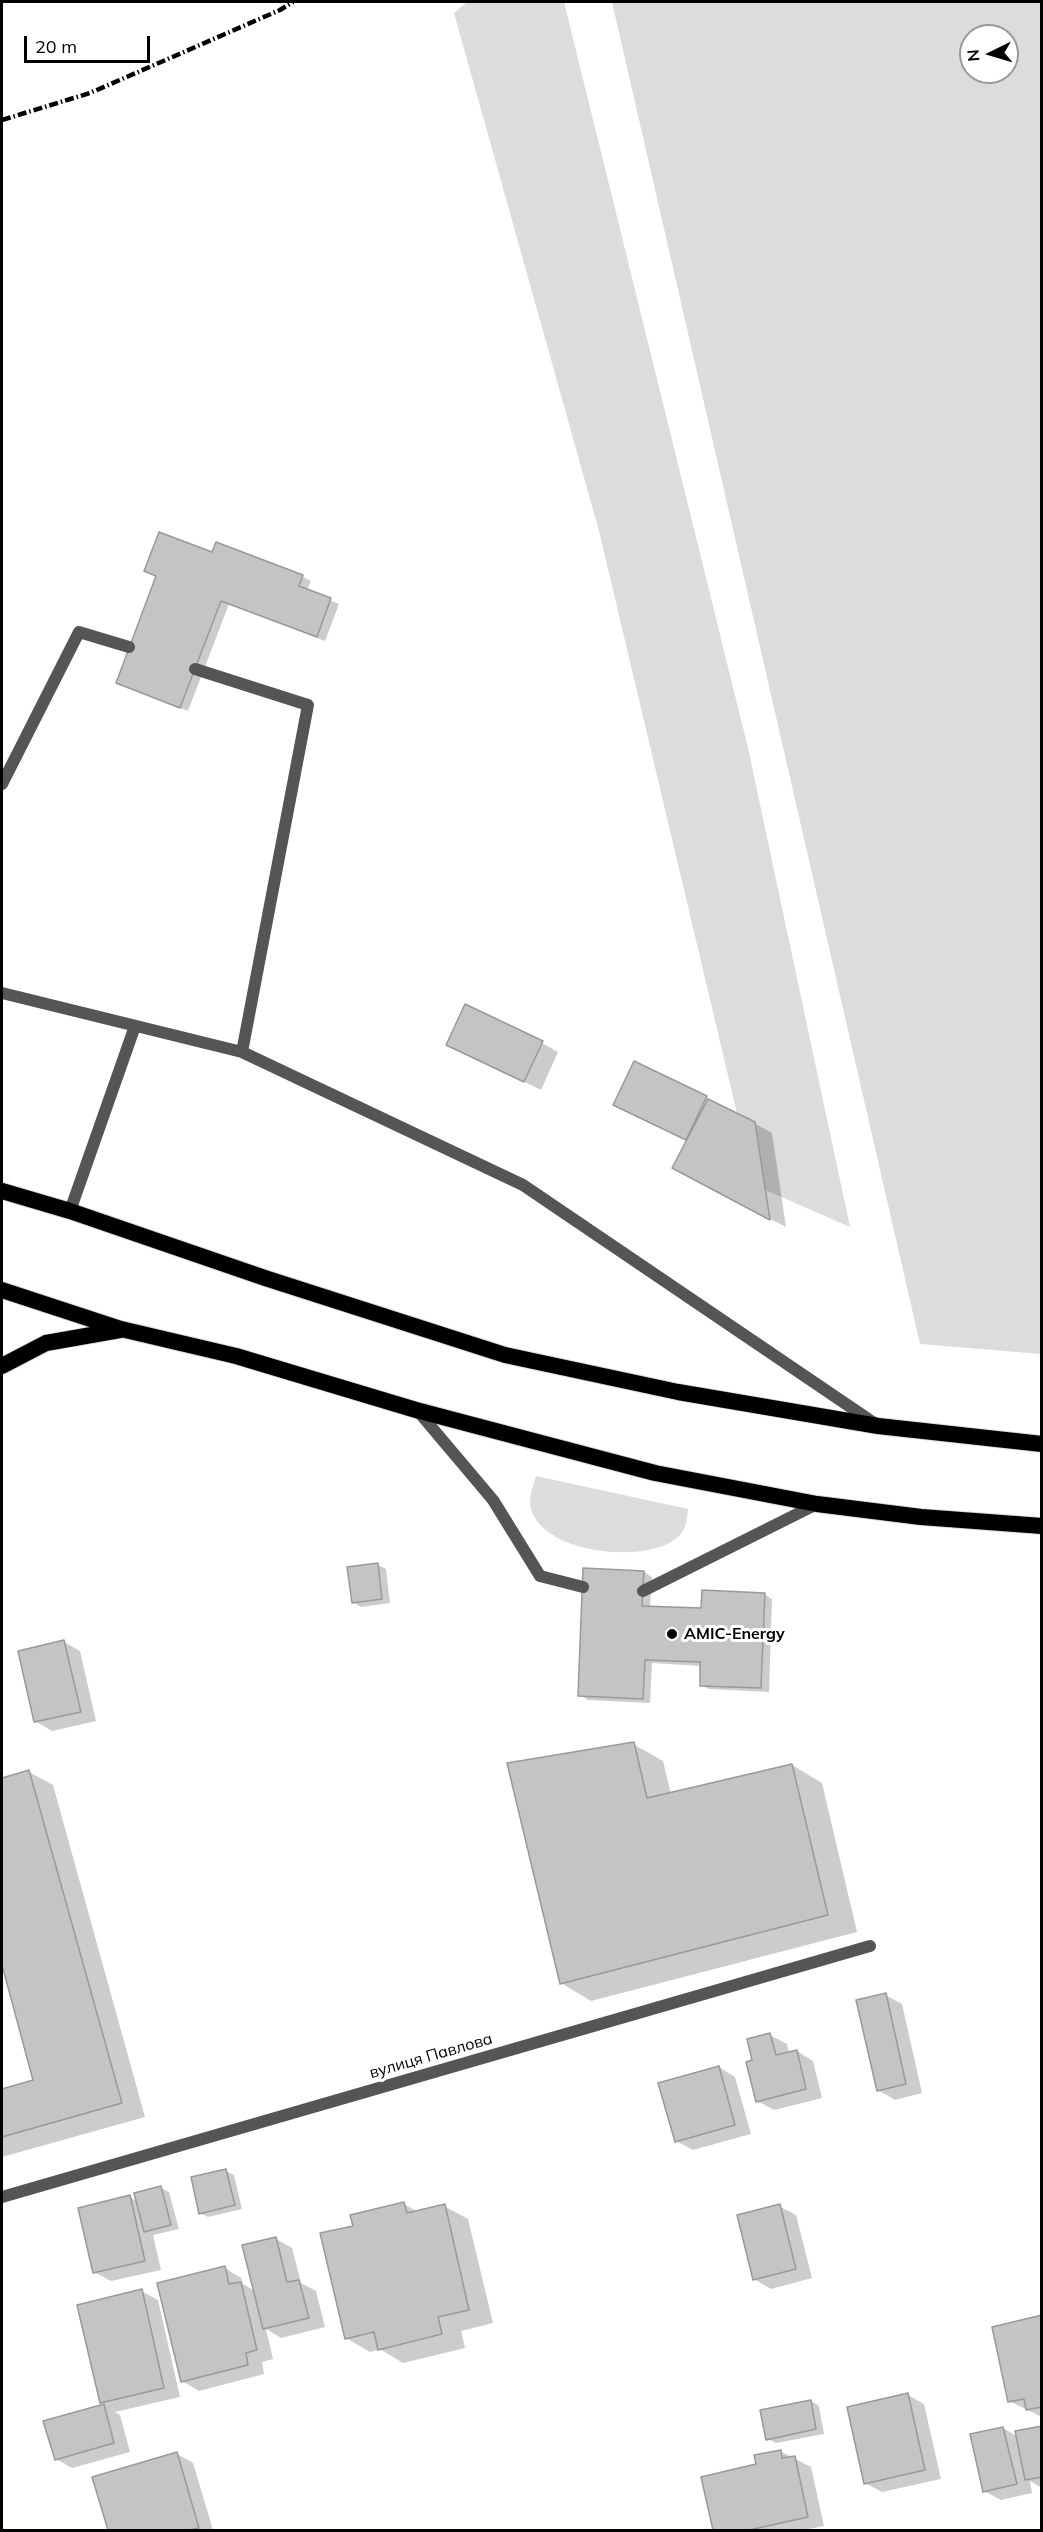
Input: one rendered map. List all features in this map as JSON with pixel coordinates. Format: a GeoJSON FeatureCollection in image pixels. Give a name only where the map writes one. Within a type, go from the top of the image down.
{"type":"FeatureCollection","features":[{"type":"Feature","properties":{"kind":"highway"},"geometry":{"type":"LineString","coordinates":[[2,1191],[505,1355],[678,1392],[878,1426],[1041,1444]]}},
{"type":"Feature","properties":{"kind":"highway"},"geometry":{"type":"LineString","coordinates":[[2,1290],[121,1329],[236,1356],[416,1410],[655,1473],[817,1504],[1041,1526]]}},
{"type":"Feature","properties":{"kind":"highway"},"geometry":{"type":"LineString","coordinates":[[2,1366],[46,1343],[121,1329]]}},
{"type":"Feature","properties":{"kind":"street"},"geometry":{"type":"LineString","coordinates":[[2,784],[79,632],[129,647]]}},
{"type":"Feature","properties":{"kind":"street"},"geometry":{"type":"LineString","coordinates":[[195,669],[308,705],[242,1052]]}},
{"type":"Feature","properties":{"kind":"street"},"geometry":{"type":"LineString","coordinates":[[2,993],[242,1052],[523,1185],[878,1426]]}},
{"type":"Feature","properties":{"kind":"street"},"geometry":{"type":"LineString","coordinates":[[70,1212],[135,1026]]}},
{"type":"Feature","properties":{"kind":"street"},"geometry":{"type":"LineString","coordinates":[[416,1410],[493,1500],[540,1576],[583,1587]]}},
{"type":"Feature","properties":{"kind":"street"},"geometry":{"type":"LineString","coordinates":[[643,1591],[817,1504]]}},
{"type":"Feature","properties":{"kind":"street","name":"вулиця Павлова"},"geometry":{"type":"LineString","coordinates":[[2,2197],[870,1946]]}},
{"type":"Feature","properties":{"kind":"shaded area"},"geometry":{"type":"Polygon","coordinates":[[[467,2],[564,2],[748,748],[850,1227],[754,1185],[599,531],[454,13],[467,2]]]}},
{"type":"Feature","properties":{"kind":"shaded area"},"geometry":{"type":"Polygon","coordinates":[[[612,2],[1041,2],[1041,1354],[920,1344],[612,2]]]}},
{"type":"Feature","properties":{"kind":"shaded area"},"geometry":{"type":"Polygon","coordinates":[[[536,1476],[688,1509],[686,1525],[677,1538],[662,1546],[643,1551],[621,1552],[576,1546],[557,1537],[542,1526],[532,1512],[530,1498],[536,1476]]]}},
{"type":"Feature","properties":{"kind":"building"},"geometry":{"type":"Polygon","coordinates":[[[159,532],[212,552],[216,542],[303,575],[299,586],[331,598],[317,637],[221,601],[180,708],[116,683],[156,576],[144,571],[159,532]]]}},
{"type":"Feature","properties":{"kind":"building"},"geometry":{"type":"Polygon","coordinates":[[[465,1004],[543,1041],[524,1082],[446,1045],[465,1004]]]}},
{"type":"Feature","properties":{"kind":"building"},"geometry":{"type":"Polygon","coordinates":[[[634,1061],[707,1096],[686,1140],[613,1105],[634,1061]]]}},
{"type":"Feature","properties":{"kind":"building"},"geometry":{"type":"Polygon","coordinates":[[[708,1099],[755,1122],[770,1220],[672,1168],[708,1099]]]}},
{"type":"Feature","properties":{"kind":"building"},"geometry":{"type":"Polygon","coordinates":[[[378,1563],[382,1599],[352,1603],[347,1567],[378,1563]]]}},
{"type":"Feature","properties":{"kind":"building","name":"AMIC-Energy"},"geometry":{"type":"Polygon","coordinates":[[[583,1568],[644,1571],[642,1606],[701,1608],[702,1590],[765,1593],[761,1688],[700,1686],[700,1662],[645,1660],[643,1699],[578,1696],[583,1568]]]}},
{"type":"Feature","properties":{"kind":"building"},"geometry":{"type":"Polygon","coordinates":[[[64,1640],[81,1712],[34,1722],[18,1651],[64,1640]]]}},
{"type":"Feature","properties":{"kind":"building"},"geometry":{"type":"Polygon","coordinates":[[[634,1742],[647,1798],[792,1764],[828,1915],[560,1984],[507,1763],[634,1742]]]}},
{"type":"Feature","properties":{"kind":"building"},"geometry":{"type":"Polygon","coordinates":[[[29,1770],[122,2103],[2,2137],[2,2089],[33,2080],[2,1965],[2,1778],[29,1770]]]}},
{"type":"Feature","properties":{"kind":"building"},"geometry":{"type":"Polygon","coordinates":[[[886,1993],[906,2084],[877,2091],[856,2000],[886,1993]]]}},
{"type":"Feature","properties":{"kind":"building"},"geometry":{"type":"Polygon","coordinates":[[[770,2033],[776,2055],[797,2050],[806,2089],[756,2102],[746,2062],[752,2060],[747,2039],[770,2033]]]}},
{"type":"Feature","properties":{"kind":"building"},"geometry":{"type":"Polygon","coordinates":[[[719,2066],[735,2125],[675,2142],[658,2083],[719,2066]]]}},
{"type":"Feature","properties":{"kind":"building"},"geometry":{"type":"Polygon","coordinates":[[[226,2169],[235,2205],[199,2214],[191,2177],[226,2169]]]}},
{"type":"Feature","properties":{"kind":"building"},"geometry":{"type":"Polygon","coordinates":[[[161,2186],[171,2225],[144,2232],[134,2193],[161,2186]]]}},
{"type":"Feature","properties":{"kind":"building"},"geometry":{"type":"Polygon","coordinates":[[[130,2195],[145,2261],[93,2273],[78,2208],[130,2195]]]}},
{"type":"Feature","properties":{"kind":"building"},"geometry":{"type":"Polygon","coordinates":[[[404,2202],[407,2213],[445,2204],[469,2310],[438,2317],[442,2334],[378,2350],[374,2332],[345,2339],[320,2233],[353,2226],[350,2215],[404,2202]]]}},
{"type":"Feature","properties":{"kind":"building"},"geometry":{"type":"Polygon","coordinates":[[[780,2204],[796,2269],[753,2280],[737,2215],[780,2204]]]}},
{"type":"Feature","properties":{"kind":"building"},"geometry":{"type":"Polygon","coordinates":[[[276,2237],[287,2282],[299,2280],[309,2318],[263,2329],[242,2245],[276,2237]]]}},
{"type":"Feature","properties":{"kind":"building"},"geometry":{"type":"Polygon","coordinates":[[[225,2266],[229,2284],[241,2282],[257,2350],[246,2353],[248,2365],[181,2382],[157,2283],[225,2266]]]}},
{"type":"Feature","properties":{"kind":"building"},"geometry":{"type":"Polygon","coordinates":[[[142,2289],[164,2388],[100,2403],[77,2305],[142,2289]]]}},
{"type":"Feature","properties":{"kind":"building"},"geometry":{"type":"Polygon","coordinates":[[[1042,2315],[1042,2407],[1026,2410],[1024,2399],[1008,2402],[992,2327],[1042,2315]]]}},
{"type":"Feature","properties":{"kind":"building"},"geometry":{"type":"Polygon","coordinates":[[[908,2393],[925,2470],[864,2484],[847,2407],[908,2393]]]}},
{"type":"Feature","properties":{"kind":"building"},"geometry":{"type":"Polygon","coordinates":[[[811,2400],[816,2429],[766,2440],[760,2410],[811,2400]]]}},
{"type":"Feature","properties":{"kind":"building"},"geometry":{"type":"Polygon","coordinates":[[[104,2404],[114,2443],[55,2460],[43,2421],[104,2404]]]}},
{"type":"Feature","properties":{"kind":"building"},"geometry":{"type":"Polygon","coordinates":[[[1042,2426],[1042,2477],[1025,2480],[1015,2431],[1042,2426]]]}},
{"type":"Feature","properties":{"kind":"building"},"geometry":{"type":"Polygon","coordinates":[[[1003,2427],[1017,2484],[983,2492],[970,2434],[1003,2427]]]}},
{"type":"Feature","properties":{"kind":"building"},"geometry":{"type":"Polygon","coordinates":[[[781,2450],[782,2458],[795,2456],[808,2517],[749,2530],[713,2530],[701,2477],[756,2464],[754,2455],[781,2450]]]}},
{"type":"Feature","properties":{"kind":"building"},"geometry":{"type":"Polygon","coordinates":[[[177,2452],[199,2528],[108,2530],[92,2477],[177,2452]]]}},
{"type":"Feature","properties":{"kind":"railway"},"geometry":{"type":"LineString","coordinates":[[2,120],[90,93],[280,10],[293,2]]}},
{"type":"Feature","properties":{"kind":"place","name":"AMIC-Energy"},"geometry":{"type":"Point","coordinates":[672,1634]}}]}
